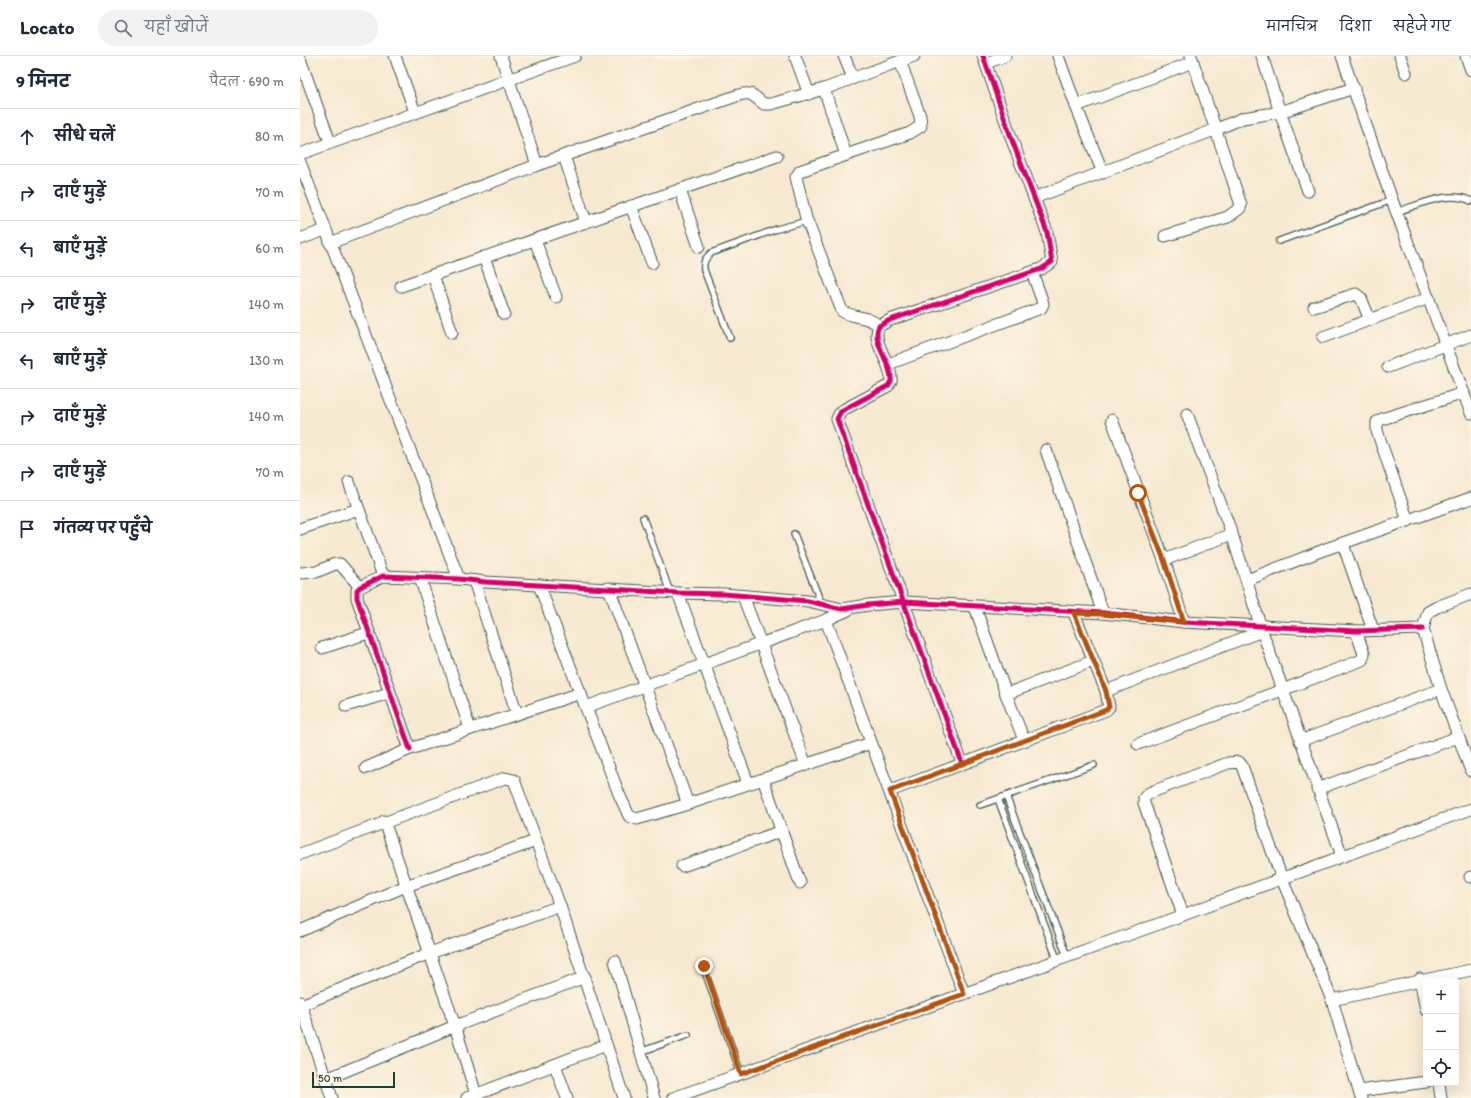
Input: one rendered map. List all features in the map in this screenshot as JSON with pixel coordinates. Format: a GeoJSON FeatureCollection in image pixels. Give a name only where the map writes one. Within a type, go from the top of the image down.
{"type":"FeatureCollection","features":[{"type":"Feature","properties":{"kind":"street"},"geometry":{"type":"LineString","coordinates":[[395,56],[415,112]]}},
{"type":"Feature","properties":{"kind":"street"},"geometry":{"type":"LineString","coordinates":[[501,56],[537,165]]}},
{"type":"Feature","properties":{"kind":"street"},"geometry":{"type":"LineString","coordinates":[[300,154],[330,142],[575,56]]}},
{"type":"Feature","properties":{"kind":"street"},"geometry":{"type":"LineString","coordinates":[[795,56],[809,94]]}},
{"type":"Feature","properties":{"kind":"street"},"geometry":{"type":"LineString","coordinates":[[844,56],[853,78]]}},
{"type":"Feature","properties":{"kind":"street"},"geometry":{"type":"LineString","coordinates":[[330,243],[537,165],[739,95],[747,93],[753,94],[764,104],[771,104],[824,90],[914,56]]}},
{"type":"Feature","properties":{"kind":"street"},"geometry":{"type":"LineString","coordinates":[[962,763],[837,419],[841,411],[851,404],[888,386],[891,381],[892,377],[888,364],[876,337],[879,326],[890,320],[1032,272],[1052,262],[1047,232],[1012,140],[985,59],[1005,56]]}},
{"type":"Feature","properties":{"kind":"street"},"geometry":{"type":"LineString","coordinates":[[1058,56],[1103,173]]}},
{"type":"Feature","properties":{"kind":"street"},"geometry":{"type":"LineString","coordinates":[[1262,56],[1308,191]]}},
{"type":"Feature","properties":{"kind":"street"},"geometry":{"type":"LineString","coordinates":[[1342,56],[1396,212],[1465,387],[1471,414]]}},
{"type":"Feature","properties":{"kind":"street"},"geometry":{"type":"LineString","coordinates":[[1400,56],[1406,73]]}},
{"type":"Feature","properties":{"kind":"street"},"geometry":{"type":"LineString","coordinates":[[1466,56],[1471,70]]}},
{"type":"Feature","properties":{"kind":"street"},"geometry":{"type":"LineString","coordinates":[[300,59],[330,142]]}},
{"type":"Feature","properties":{"kind":"street"},"geometry":{"type":"LineString","coordinates":[[1076,106],[1192,59],[1240,198],[1240,208],[1228,216],[1165,236]]}},
{"type":"Feature","properties":{"kind":"street"},"geometry":{"type":"LineString","coordinates":[[879,326],[868,318],[857,317],[842,311],[807,221],[796,182],[797,174],[800,171],[910,133],[921,126],[920,116],[900,61]]}},
{"type":"Feature","properties":{"kind":"street"},"geometry":{"type":"LineString","coordinates":[[1034,198],[1252,115],[1280,112],[1354,88]]}},
{"type":"Feature","properties":{"kind":"street"},"geometry":{"type":"LineString","coordinates":[[824,90],[846,155]]}},
{"type":"Feature","properties":{"kind":"street"},"geometry":{"type":"LineString","coordinates":[[564,156],[586,222]]}},
{"type":"Feature","properties":{"kind":"street"},"geometry":{"type":"LineString","coordinates":[[401,286],[777,156]]}},
{"type":"Feature","properties":{"kind":"street"},"geometry":{"type":"LineString","coordinates":[[300,162],[459,579]]}},
{"type":"Feature","properties":{"kind":"street"},"geometry":{"type":"LineString","coordinates":[[680,190],[699,247]]}},
{"type":"Feature","properties":{"kind":"street"},"geometry":{"type":"LineString","coordinates":[[631,206],[652,263]]}},
{"type":"Feature","properties":{"kind":"street"},"geometry":{"type":"LineString","coordinates":[[300,239],[325,230]]}},
{"type":"Feature","properties":{"kind":"street"},"geometry":{"type":"LineString","coordinates":[[535,240],[556,297]]}},
{"type":"Feature","properties":{"kind":"street"},"geometry":{"type":"LineString","coordinates":[[484,257],[504,314]]}},
{"type":"Feature","properties":{"kind":"street"},"geometry":{"type":"LineString","coordinates":[[888,364],[1041,308],[1043,304],[1032,272]]}},
{"type":"Feature","properties":{"kind":"street"},"geometry":{"type":"LineString","coordinates":[[433,275],[452,333]]}},
{"type":"Feature","properties":{"kind":"street"},"geometry":{"type":"LineString","coordinates":[[1314,307],[1356,294],[1361,298],[1370,320]]}},
{"type":"Feature","properties":{"kind":"street"},"geometry":{"type":"LineString","coordinates":[[1323,337],[1429,298]]}},
{"type":"Feature","properties":{"kind":"street"},"geometry":{"type":"LineString","coordinates":[[1388,367],[1471,335]]}},
{"type":"Feature","properties":{"kind":"street"},"geometry":{"type":"LineString","coordinates":[[1408,521],[1377,431],[1377,422],[1465,387]]}},
{"type":"Feature","properties":{"kind":"street"},"geometry":{"type":"LineString","coordinates":[[1187,414],[1232,534],[1261,628],[1284,689],[1300,741],[1342,856]]}},
{"type":"Feature","properties":{"kind":"street"},"geometry":{"type":"LineString","coordinates":[[1112,420],[1164,560],[1184,622]]}},
{"type":"Feature","properties":{"kind":"street"},"geometry":{"type":"LineString","coordinates":[[1046,450],[1103,614]]}},
{"type":"Feature","properties":{"kind":"street"},"geometry":{"type":"LineString","coordinates":[[349,482],[383,576]]}},
{"type":"Feature","properties":{"kind":"street"},"geometry":{"type":"LineString","coordinates":[[1247,580],[1471,498]]}},
{"type":"Feature","properties":{"kind":"street"},"geometry":{"type":"LineString","coordinates":[[300,529],[358,509]]}},
{"type":"Feature","properties":{"kind":"street"},"geometry":{"type":"LineString","coordinates":[[1164,560],[1232,534]]}},
{"type":"Feature","properties":{"kind":"street"},"geometry":{"type":"LineString","coordinates":[[1343,544],[1373,630]]}},
{"type":"Feature","properties":{"kind":"street"},"geometry":{"type":"LineString","coordinates":[[300,573],[316,572],[335,564],[340,564],[360,587]]}},
{"type":"Feature","properties":{"kind":"street"},"geometry":{"type":"LineString","coordinates":[[410,750],[357,598],[360,587],[383,576],[459,579],[539,585],[743,596],[808,601],[835,608],[852,608],[904,602],[1103,614],[1261,628],[1356,631],[1422,628]]}},
{"type":"Feature","properties":{"kind":"street"},"geometry":{"type":"LineString","coordinates":[[420,578],[470,729]]}},
{"type":"Feature","properties":{"kind":"street"},"geometry":{"type":"LineString","coordinates":[[474,581],[517,714]]}},
{"type":"Feature","properties":{"kind":"street"},"geometry":{"type":"LineString","coordinates":[[539,585],[619,794],[629,816],[637,818],[688,804],[871,742]]}},
{"type":"Feature","properties":{"kind":"street"},"geometry":{"type":"LineString","coordinates":[[609,588],[688,804]]}},
{"type":"Feature","properties":{"kind":"street"},"geometry":{"type":"LineString","coordinates":[[674,593],[704,664],[748,783]]}},
{"type":"Feature","properties":{"kind":"street"},"geometry":{"type":"LineString","coordinates":[[1471,594],[1428,612],[1422,628],[1441,689],[1471,771]]}},
{"type":"Feature","properties":{"kind":"street"},"geometry":{"type":"LineString","coordinates":[[743,596],[762,643],[806,765]]}},
{"type":"Feature","properties":{"kind":"street"},"geometry":{"type":"LineString","coordinates":[[975,607],[1024,740]]}},
{"type":"Feature","properties":{"kind":"street"},"geometry":{"type":"LineString","coordinates":[[586,707],[826,620],[852,608]]}},
{"type":"Feature","properties":{"kind":"street"},"geometry":{"type":"LineString","coordinates":[[890,791],[1106,710],[1109,707],[1106,691],[1074,613]]}},
{"type":"Feature","properties":{"kind":"street"},"geometry":{"type":"LineString","coordinates":[[826,620],[964,994]]}},
{"type":"Feature","properties":{"kind":"street"},"geometry":{"type":"LineString","coordinates":[[1106,691],[1261,628]]}},
{"type":"Feature","properties":{"kind":"street"},"geometry":{"type":"LineString","coordinates":[[1138,744],[1362,660],[1364,654],[1356,631]]}},
{"type":"Feature","properties":{"kind":"street"},"geometry":{"type":"LineString","coordinates":[[322,648],[368,633]]}},
{"type":"Feature","properties":{"kind":"street"},"geometry":{"type":"LineString","coordinates":[[1006,694],[1093,661]]}},
{"type":"Feature","properties":{"kind":"street"},"geometry":{"type":"LineString","coordinates":[[1300,741],[1441,689]]}},
{"type":"Feature","properties":{"kind":"street"},"geometry":{"type":"LineString","coordinates":[[346,706],[389,693]]}},
{"type":"Feature","properties":{"kind":"street"},"geometry":{"type":"LineString","coordinates":[[366,768],[410,750],[580,693]]}},
{"type":"Feature","properties":{"kind":"street"},"geometry":{"type":"LineString","coordinates":[[1317,789],[1458,737]]}},
{"type":"Feature","properties":{"kind":"street"},"geometry":{"type":"LineString","coordinates":[[1183,915],[1144,803],[1144,798],[1149,793],[1234,761],[1242,766],[1282,878],[1332,1000],[1360,1095],[1423,1083]]}},
{"type":"Feature","properties":{"kind":"street"},"geometry":{"type":"LineString","coordinates":[[300,854],[494,782],[510,778],[514,780],[560,906],[624,1098]]}},
{"type":"Feature","properties":{"kind":"street"},"geometry":{"type":"LineString","coordinates":[[763,779],[800,883]]}},
{"type":"Feature","properties":{"kind":"street"},"geometry":{"type":"LineString","coordinates":[[673,1098],[1183,915],[1471,809]]}},
{"type":"Feature","properties":{"kind":"street"},"geometry":{"type":"LineString","coordinates":[[384,822],[454,1026],[473,1097],[606,1045]]}},
{"type":"Feature","properties":{"kind":"street"},"geometry":{"type":"LineString","coordinates":[[682,866],[782,832]]}},
{"type":"Feature","properties":{"kind":"street"},"geometry":{"type":"LineString","coordinates":[[300,930],[406,886],[536,840]]}},
{"type":"Feature","properties":{"kind":"street"},"geometry":{"type":"LineString","coordinates":[[332,1098],[300,1004],[430,953],[560,906]]}},
{"type":"Feature","properties":{"kind":"street"},"geometry":{"type":"LineString","coordinates":[[615,961],[654,1098]]}},
{"type":"Feature","properties":{"kind":"street"},"geometry":{"type":"LineString","coordinates":[[1332,1000],[1420,979],[1471,970]]}},
{"type":"Feature","properties":{"kind":"street"},"geometry":{"type":"LineString","coordinates":[[326,1079],[454,1026],[584,977]]}},
{"type":"Feature","properties":{"kind":"street"},"geometry":{"type":"LineString","coordinates":[[1420,979],[1423,994]]}},
{"type":"Feature","properties":{"kind":"street"},"geometry":{"type":"LineString","coordinates":[[555,1065],[567,1098]]}},
{"type":"Feature","properties":{"kind":"street"},"geometry":{"type":"LineString","coordinates":[[1439,1086],[1441,1098]]}},
{"type":"Feature","properties":{"kind":"lane"},"geometry":{"type":"LineString","coordinates":[[1396,212],[1442,198],[1460,197],[1471,201]]}},
{"type":"Feature","properties":{"kind":"lane"},"geometry":{"type":"LineString","coordinates":[[1279,241],[1392,200]]}},
{"type":"Feature","properties":{"kind":"lane"},"geometry":{"type":"LineString","coordinates":[[730,338],[704,270],[703,263],[705,258],[711,253],[765,233],[807,221]]}},
{"type":"Feature","properties":{"kind":"lane"},"geometry":{"type":"LineString","coordinates":[[643,518],[674,593]]}},
{"type":"Feature","properties":{"kind":"lane"},"geometry":{"type":"LineString","coordinates":[[794,534],[821,604]]}},
{"type":"Feature","properties":{"kind":"lane"},"geometry":{"type":"LineString","coordinates":[[980,805],[1094,765]]}},
{"type":"Feature","properties":{"kind":"lane"},"geometry":{"type":"LineString","coordinates":[[1006,796],[1062,958]]}},
{"type":"Feature","properties":{"kind":"lane"},"geometry":{"type":"LineString","coordinates":[[998,799],[1062,958]]}},
{"type":"Feature","properties":{"kind":"lane"},"geometry":{"type":"LineString","coordinates":[[704,966],[741,1074]]}},
{"type":"Feature","properties":{"kind":"lane"},"geometry":{"type":"LineString","coordinates":[[640,1052],[688,1035]]}},
{"type":"Feature","properties":{"kind":"cycle path"},"geometry":{"type":"LineString","coordinates":[[962,763],[837,419],[841,411],[888,386],[891,381],[889,367],[877,339],[879,326],[890,320],[1041,269],[1052,262],[1047,232],[1012,140],[983,56]]}},
{"type":"Feature","properties":{"kind":"cycle path"},"geometry":{"type":"LineString","coordinates":[[410,749],[357,598],[357,590],[360,587],[383,576],[459,579],[486,582],[678,593],[724,594],[808,601],[842,609],[904,602],[1103,613],[1184,622],[1356,631],[1423,629]]}},
{"type":"Feature","properties":{"kind":"route"},"geometry":{"type":"LineString","coordinates":[[704,966],[741,1074],[964,994],[890,791],[1106,710],[1109,707],[1109,702],[1106,691],[1074,613],[1103,614],[1184,622],[1164,560],[1138,493]]}}]}
